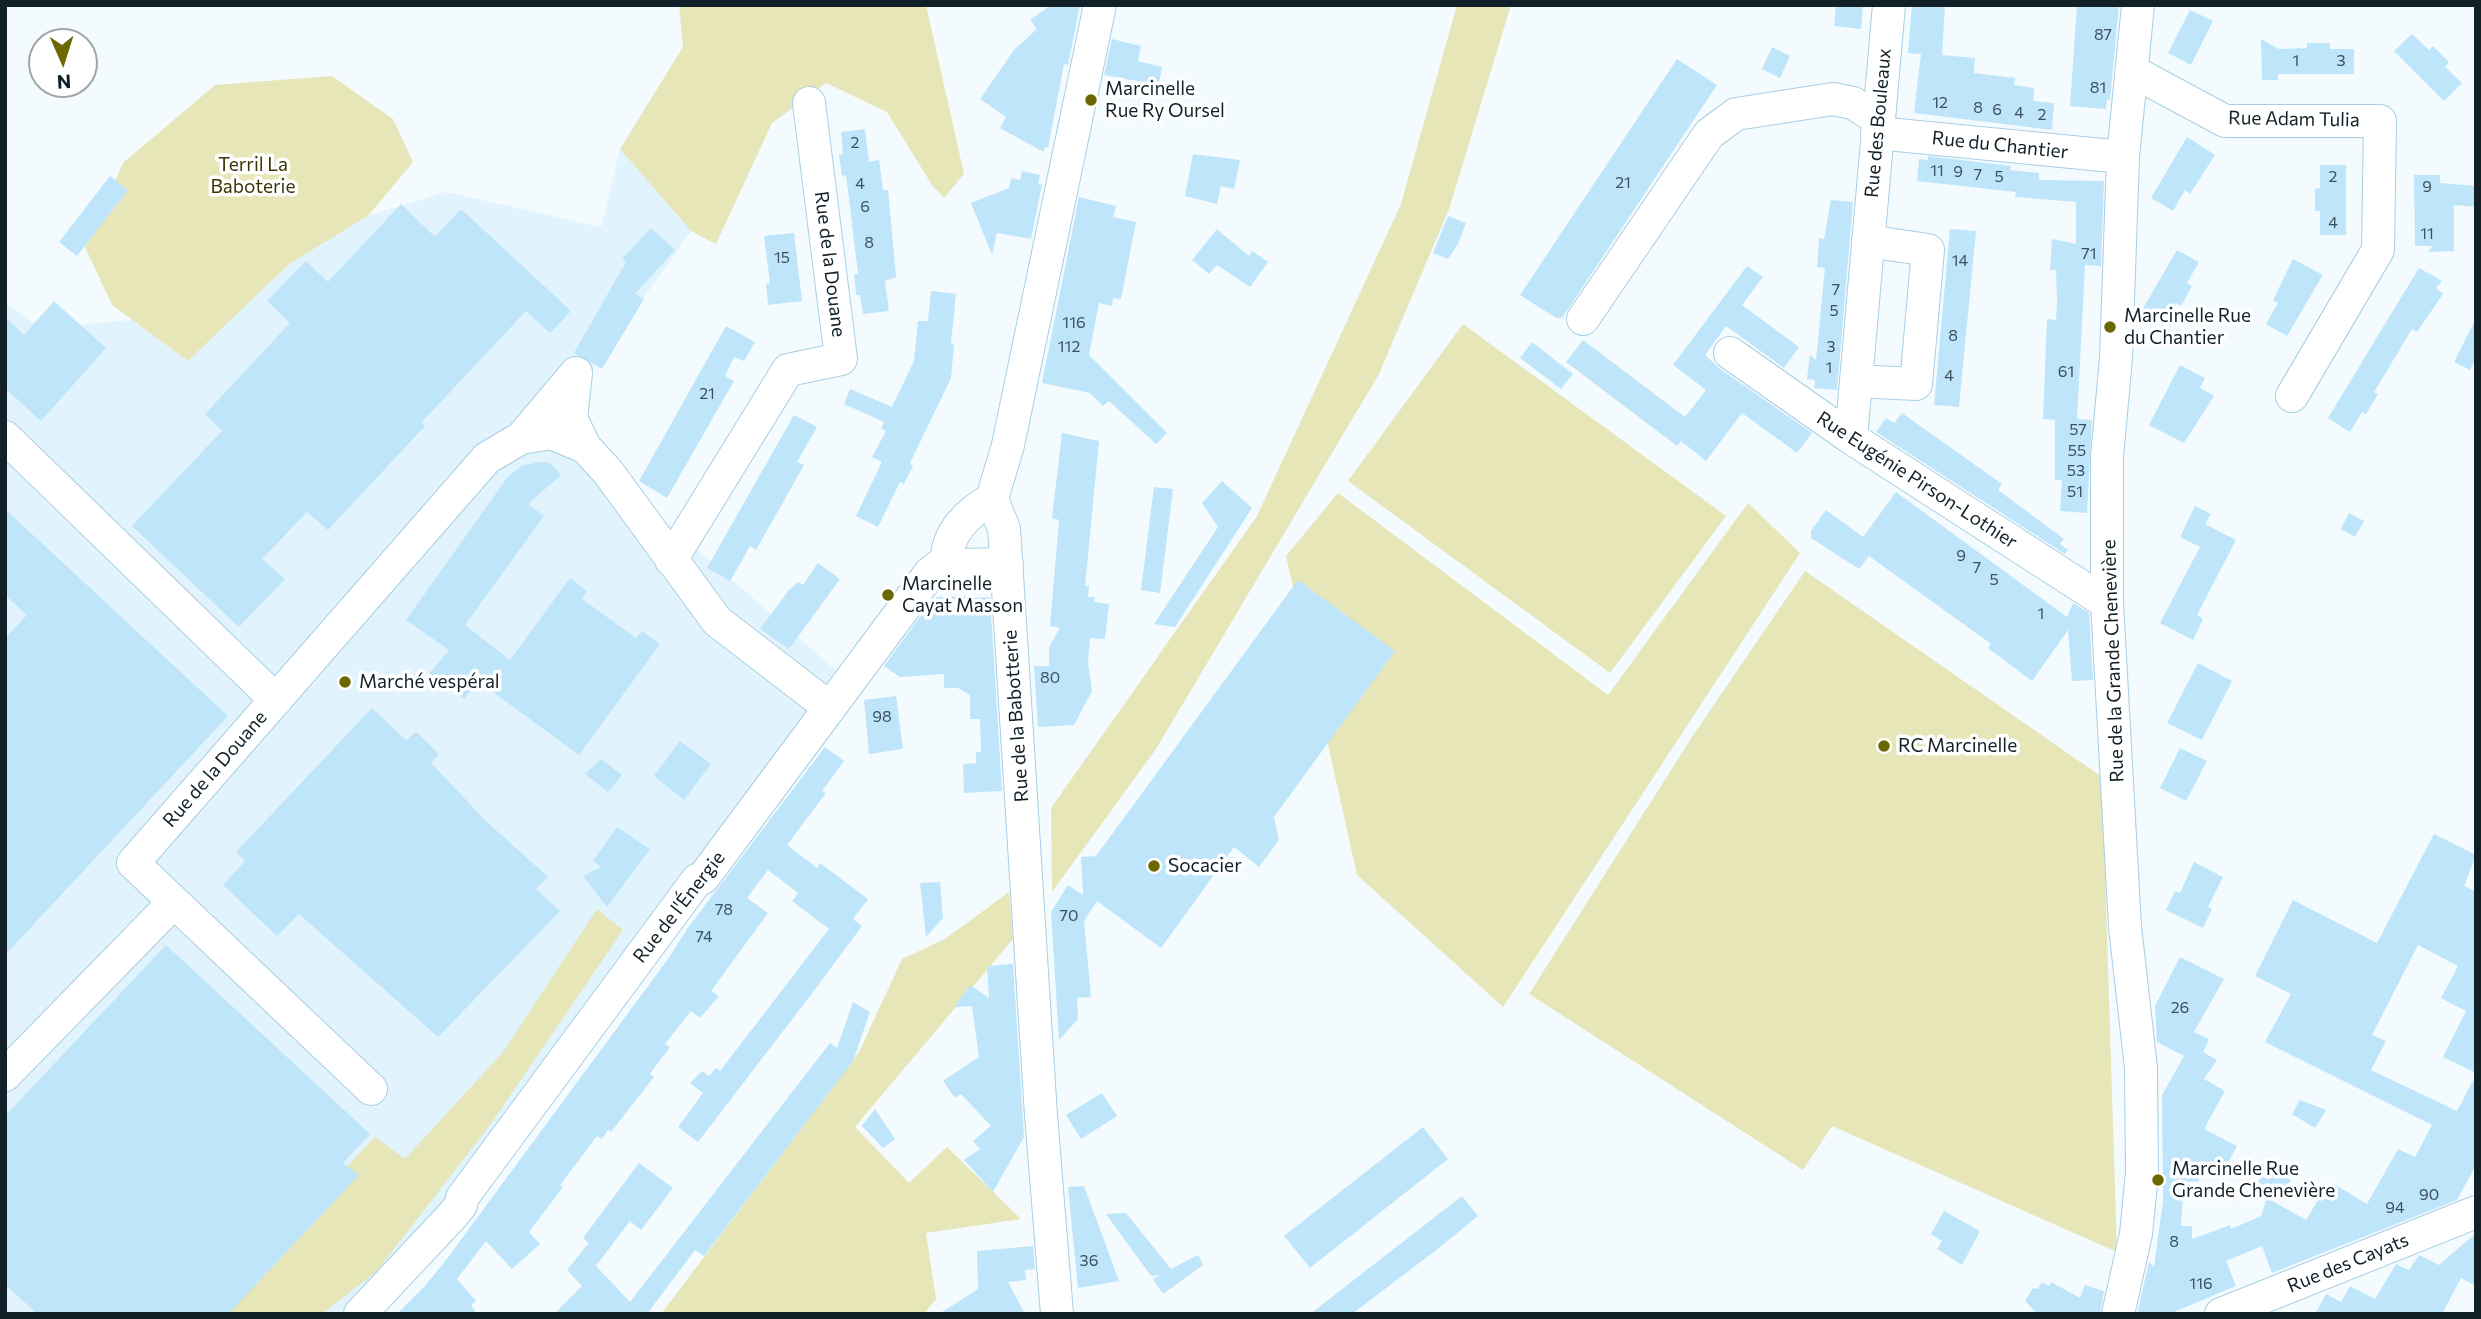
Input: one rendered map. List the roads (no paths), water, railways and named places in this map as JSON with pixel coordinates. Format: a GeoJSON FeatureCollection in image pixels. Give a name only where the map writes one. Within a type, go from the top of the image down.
{"type":"FeatureCollection","features":[{"type":"Feature","properties":{"kind":"street"},"geometry":{"type":"LineString","coordinates":[[992,499],[1008,445],[1100,5]]}},
{"type":"Feature","properties":{"kind":"street","name":"Rue des Bouleaux"},"geometry":{"type":"LineString","coordinates":[[1851,438],[1889,5]]}},
{"type":"Feature","properties":{"kind":"street","name":"Rue de la Grande Chenevière"},"geometry":{"type":"LineString","coordinates":[[2118,1314],[2136,1234],[2142,1173],[2141,1068],[2125,928],[2107,603],[2107,457],[2116,358],[2123,157],[2138,5]]}},
{"type":"Feature","properties":{"kind":"street","name":"Rue Adam Tulia"},"geometry":{"type":"LineString","coordinates":[[2132,71],[2225,121],[2380,121],[2378,250],[2292,396]]}},
{"type":"Feature","properties":{"kind":"street"},"geometry":{"type":"LineString","coordinates":[[1583,319],[1709,135],[1736,114],[1833,99],[1853,103],[1878,126]]}},
{"type":"Feature","properties":{"kind":"street","name":"Rue de la Douane"},"geometry":{"type":"LineString","coordinates":[[671,560],[788,370],[841,359],[809,103]]}},
{"type":"Feature","properties":{"kind":"street","name":"Rue du Chantier"},"geometry":{"type":"LineString","coordinates":[[1878,126],[2123,157]]}},
{"type":"Feature","properties":{"kind":"street"},"geometry":{"type":"LineString","coordinates":[[1856,381],[1916,384],[1928,250],[1868,241]]}},
{"type":"Feature","properties":{"kind":"street","name":"Rue Eugénie Pirson-Lothier"},"geometry":{"type":"LineString","coordinates":[[1730,353],[1851,438],[2107,603]]}},
{"type":"Feature","properties":{"kind":"street","name":"Rue de la Douane"},"geometry":{"type":"LineString","coordinates":[[370,1088],[133,863],[487,458],[521,438],[576,373],[570,418],[585,447],[608,472],[717,621],[830,708]]}},
{"type":"Feature","properties":{"kind":"street","name":"Rue de la Douane"},"geometry":{"type":"LineString","coordinates":[[521,438],[551,433],[585,447]]}},
{"type":"Feature","properties":{"kind":"street"},"geometry":{"type":"LineString","coordinates":[[5,437],[276,700]]}},
{"type":"Feature","properties":{"kind":"street","name":"Rue de l'Énergie"},"geometry":{"type":"LineString","coordinates":[[360,1314],[425,1248],[461,1205],[462,1198],[697,880],[704,878],[930,573],[947,560],[952,535],[969,516],[992,499]]}},
{"type":"Feature","properties":{"kind":"street","name":"Rue de la Babotterie"},"geometry":{"type":"LineString","coordinates":[[992,499],[1003,529],[1007,564],[1041,1115],[1061,1311]]}},
{"type":"Feature","properties":{"kind":"street"},"geometry":{"type":"LineString","coordinates":[[947,560],[959,565],[1007,564]]}},
{"type":"Feature","properties":{"kind":"street"},"geometry":{"type":"LineString","coordinates":[[5,1075],[174,902]]}},
{"type":"Feature","properties":{"kind":"street","name":"Rue des Cayats"},"geometry":{"type":"LineString","coordinates":[[2221,1314],[2476,1212]]}},
{"type":"Feature","properties":{"kind":"place","name":"Marcinelle Rue Ry Oursel"},"geometry":{"type":"Point","coordinates":[1091,100]}},
{"type":"Feature","properties":{"kind":"place","name":"Marcinelle Rue du Chantier"},"geometry":{"type":"Point","coordinates":[2110,327]}},
{"type":"Feature","properties":{"kind":"place","name":"Marcinelle Cayat Masson"},"geometry":{"type":"Point","coordinates":[888,595]}},
{"type":"Feature","properties":{"kind":"place","name":"Marché vespéral"},"geometry":{"type":"Point","coordinates":[345,682]}},
{"type":"Feature","properties":{"kind":"place","name":"RC Marcinelle"},"geometry":{"type":"Point","coordinates":[1884,746]}},
{"type":"Feature","properties":{"kind":"place","name":"Socacier"},"geometry":{"type":"Point","coordinates":[1154,866]}},
{"type":"Feature","properties":{"kind":"place","name":"Marcinelle Rue Grande Chenevière"},"geometry":{"type":"Point","coordinates":[2158,1180]}},
{"type":"Feature","properties":{"kind":"park label","name":"Terril La Baboterie"},"geometry":{"type":"Point","coordinates":[253,176]}}]}
